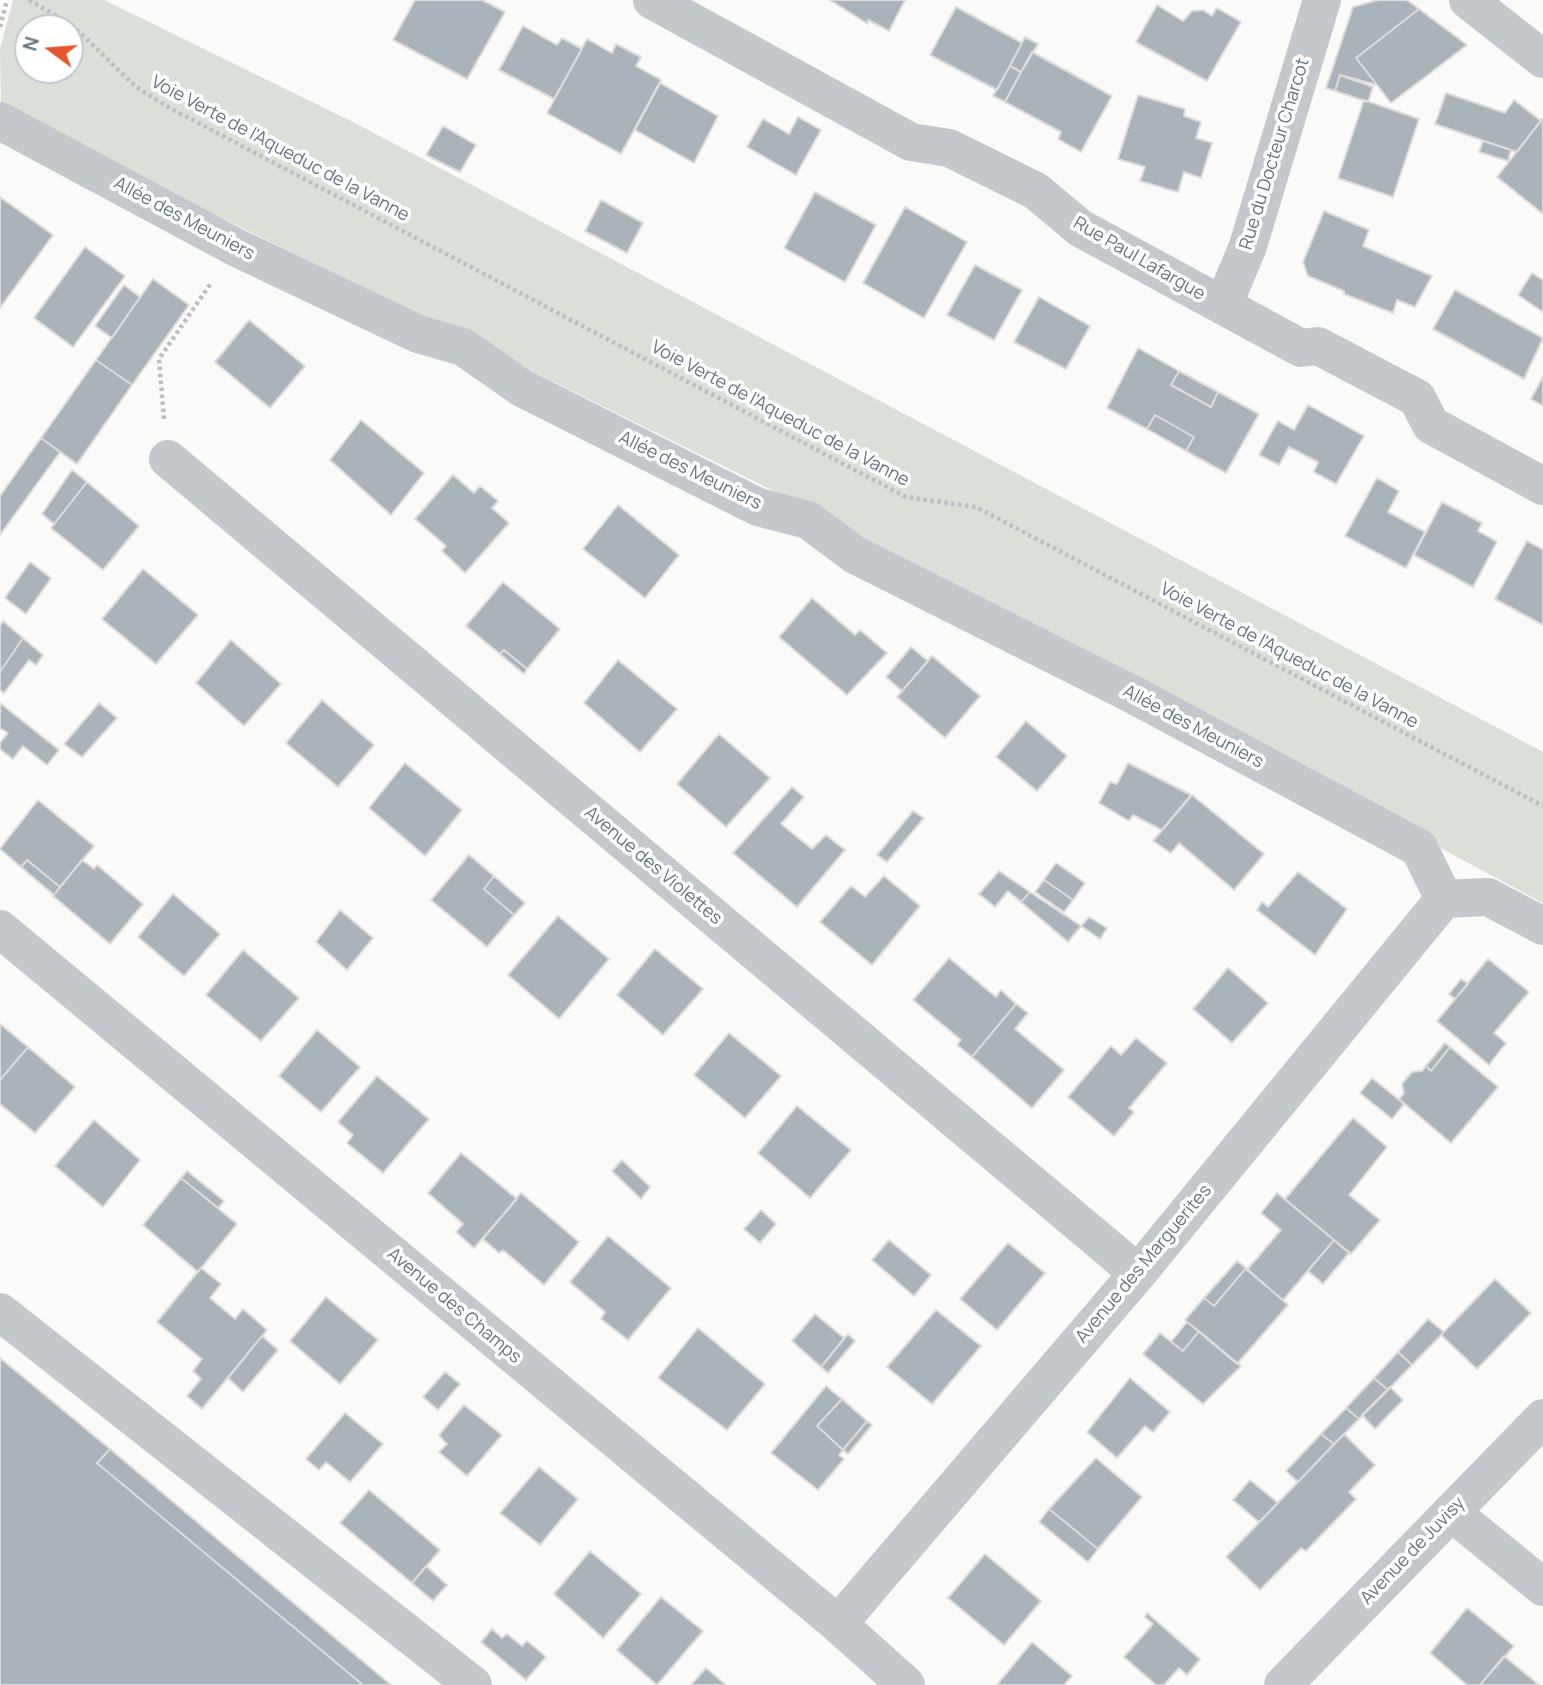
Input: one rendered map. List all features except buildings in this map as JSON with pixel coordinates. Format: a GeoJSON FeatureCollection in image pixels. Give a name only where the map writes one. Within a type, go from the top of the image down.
{"type":"FeatureCollection","features":[{"type":"Feature","properties":{"kind":"street","name":"Rue Paul Lafargue"},"geometry":{"type":"LineString","coordinates":[[652,0],[911,142],[949,148],[1036,191],[1080,228],[1301,348],[1318,346],[1417,398],[1431,425],[1543,486]]}},
{"type":"Feature","properties":{"kind":"street","name":"Rue du Docteur Charcot"},"geometry":{"type":"LineString","coordinates":[[1223,306],[1248,246],[1322,0]]}},
{"type":"Feature","properties":{"kind":"street"},"geometry":{"type":"LineString","coordinates":[[1468,0],[1543,59]]}},
{"type":"Feature","properties":{"kind":"street","name":"Allée des Meuniers"},"geometry":{"type":"LineString","coordinates":[[0,121],[235,247],[418,334],[463,347],[522,388],[758,507],[808,520],[855,555],[1154,706],[1419,848],[1444,899]]}},
{"type":"Feature","properties":{"kind":"street","name":"Avenue des Violettes"},"geometry":{"type":"LineString","coordinates":[[168,459],[1138,1273]]}},
{"type":"Feature","properties":{"kind":"street"},"geometry":{"type":"LineString","coordinates":[[1444,899],[1488,897],[1543,926]]}},
{"type":"Feature","properties":{"kind":"street","name":"Avenue des Marguerites"},"geometry":{"type":"LineString","coordinates":[[838,1625],[1138,1273],[1444,899]]}},
{"type":"Feature","properties":{"kind":"street","name":"Avenue des Champs"},"geometry":{"type":"LineString","coordinates":[[0,929],[838,1625],[906,1685]]}},
{"type":"Feature","properties":{"kind":"street"},"geometry":{"type":"LineString","coordinates":[[0,1312],[473,1685]]}},
{"type":"Feature","properties":{"kind":"street","name":"Avenue de Juvisy"},"geometry":{"type":"LineString","coordinates":[[1283,1685],[1543,1418]]}},
{"type":"Feature","properties":{"kind":"street"},"geometry":{"type":"LineString","coordinates":[[1451,1512],[1543,1587]]}},
{"type":"Feature","properties":{"kind":"path"},"geometry":{"type":"LineString","coordinates":[[0,27],[7,0]]}},
{"type":"Feature","properties":{"kind":"path","name":"Voie Verte de l'Aqueduc de la Vanne"},"geometry":{"type":"LineString","coordinates":[[29,0],[71,24],[136,87],[168,107],[906,497],[976,507],[1543,806]]}},
{"type":"Feature","properties":{"kind":"path"},"geometry":{"type":"LineString","coordinates":[[168,459],[159,359],[235,247]]}},
{"type":"Feature","properties":{"kind":"shaded area"},"geometry":{"type":"Polygon","coordinates":[[[13,0],[104,0],[353,122],[1543,752],[1543,903],[788,498],[9,113],[1,105],[0,49],[13,0]]]}}]}
